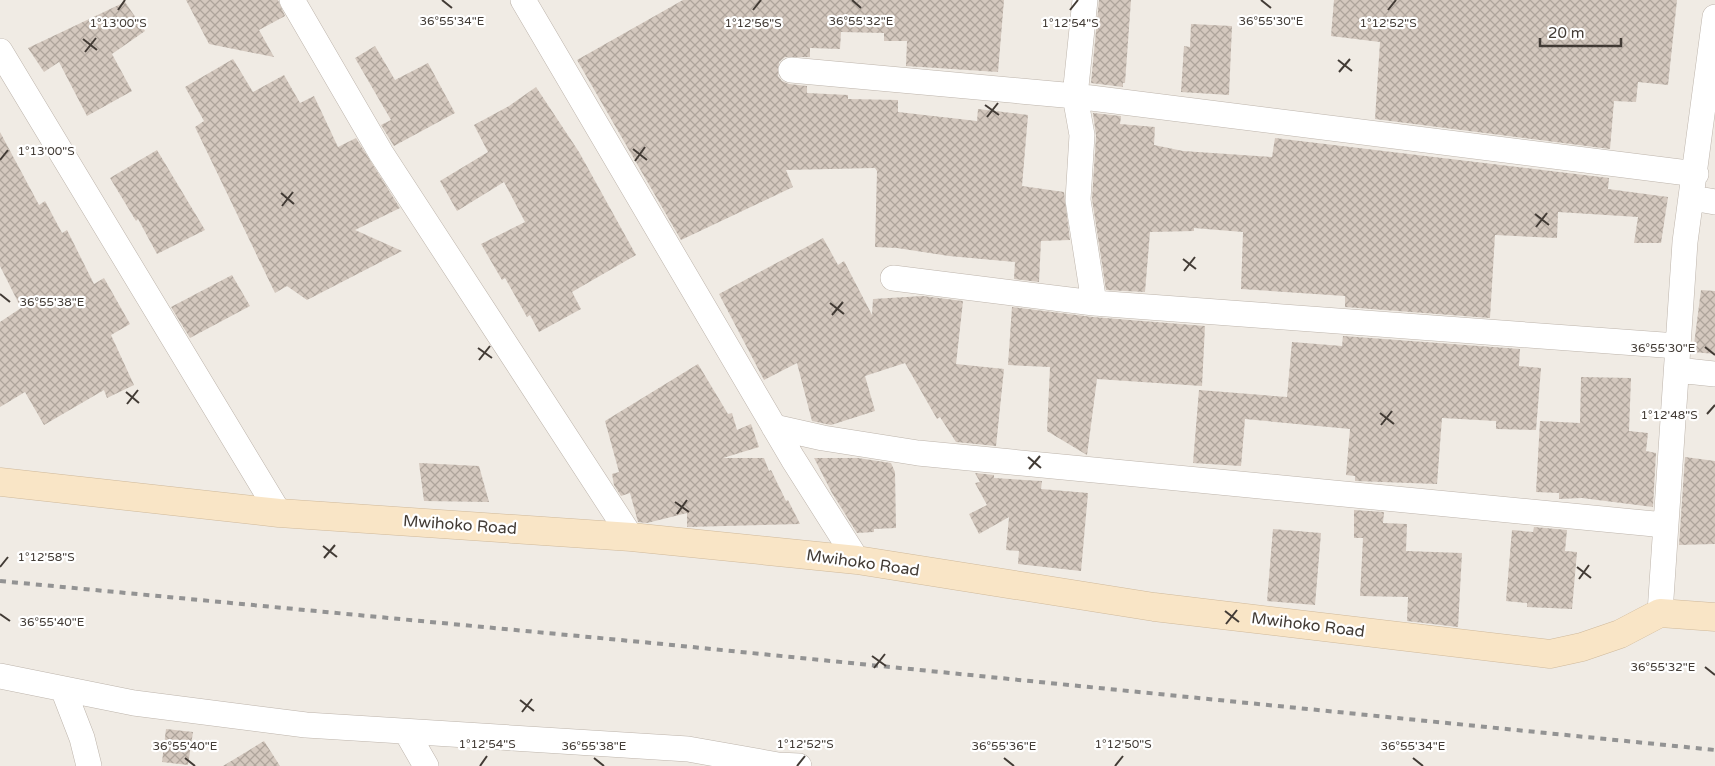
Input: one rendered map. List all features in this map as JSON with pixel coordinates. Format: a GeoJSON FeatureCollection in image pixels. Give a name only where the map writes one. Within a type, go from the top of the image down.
{"type":"FeatureCollection","features":[{"type":"Feature","properties":{"kind":"street"},"geometry":{"type":"LineString","coordinates":[[292,0],[381,153],[631,537]]}},
{"type":"Feature","properties":{"kind":"street"},"geometry":{"type":"LineString","coordinates":[[523,0],[774,427],[857,560]]}},
{"type":"Feature","properties":{"kind":"street"},"geometry":{"type":"LineString","coordinates":[[1085,0],[1075,96],[1082,136],[1078,200],[1094,304]]}},
{"type":"Feature","properties":{"kind":"street"},"geometry":{"type":"LineString","coordinates":[[1715,20],[1696,174],[1704,200],[1685,242],[1660,612],[1715,617]]}},
{"type":"Feature","properties":{"kind":"street"},"geometry":{"type":"LineString","coordinates":[[0,51],[279,512]]}},
{"type":"Feature","properties":{"kind":"street"},"geometry":{"type":"LineString","coordinates":[[791,70],[1075,96],[1696,174]]}},
{"type":"Feature","properties":{"kind":"street"},"geometry":{"type":"LineString","coordinates":[[893,278],[1094,304],[1677,358],[1715,374]]}},
{"type":"Feature","properties":{"kind":"street"},"geometry":{"type":"LineString","coordinates":[[774,427],[823,438],[918,453],[1665,525]]}},
{"type":"Feature","properties":{"kind":"street","name":"Mwihoko Road"},"geometry":{"type":"LineString","coordinates":[[0,482],[279,512],[631,537],[857,560],[1154,607],[1550,654],[1582,647],[1620,634],[1660,612]]}},
{"type":"Feature","properties":{"kind":"street"},"geometry":{"type":"LineString","coordinates":[[0,676],[134,704],[204,714],[407,733],[688,749],[785,766]]}},
{"type":"Feature","properties":{"kind":"street"},"geometry":{"type":"LineString","coordinates":[[63,689],[82,738],[89,766]]}},
{"type":"Feature","properties":{"kind":"street"},"geometry":{"type":"LineString","coordinates":[[407,733],[426,766]]}},
{"type":"Feature","properties":{"kind":"building"},"geometry":{"type":"Polygon","coordinates":[[[186,0],[278,0],[285,16],[259,30],[274,57],[209,44],[186,0]]]}},
{"type":"Feature","properties":{"kind":"building"},"geometry":{"type":"Polygon","coordinates":[[[683,0],[1004,0],[998,72],[906,66],[907,41],[884,41],[884,33],[841,32],[840,49],[810,48],[810,57],[785,57],[779,62],[778,76],[782,81],[789,84],[807,86],[807,93],[848,95],[848,99],[898,100],[898,112],[977,121],[978,109],[1028,115],[1022,186],[1064,192],[1070,240],[1041,241],[1039,282],[1014,279],[1015,262],[875,247],[877,171],[875,168],[786,170],[793,187],[681,240],[577,60],[683,0]]]}},
{"type":"Feature","properties":{"kind":"building"},"geometry":{"type":"Polygon","coordinates":[[[1099,0],[1131,0],[1125,83],[1123,83],[1123,87],[1091,83],[1099,0]]]}},
{"type":"Feature","properties":{"kind":"building"},"geometry":{"type":"Polygon","coordinates":[[[1334,0],[1677,0],[1668,85],[1638,82],[1636,102],[1614,101],[1610,149],[1375,119],[1380,42],[1331,36],[1334,0]]]}},
{"type":"Feature","properties":{"kind":"building"},"geometry":{"type":"Polygon","coordinates":[[[125,2],[145,31],[112,54],[132,91],[87,116],[59,62],[44,72],[28,48],[125,2]]]}},
{"type":"Feature","properties":{"kind":"building"},"geometry":{"type":"Polygon","coordinates":[[[1191,24],[1232,26],[1229,95],[1181,92],[1184,46],[1190,47],[1191,24]]]}},
{"type":"Feature","properties":{"kind":"building"},"geometry":{"type":"Polygon","coordinates":[[[375,46],[395,80],[428,63],[455,113],[394,146],[381,125],[391,120],[355,58],[375,46]]]}},
{"type":"Feature","properties":{"kind":"building"},"geometry":{"type":"Polygon","coordinates":[[[233,59],[253,92],[284,75],[300,103],[314,96],[338,147],[356,138],[400,208],[355,230],[402,251],[307,300],[287,286],[275,293],[195,127],[204,121],[185,87],[233,59]]]}},
{"type":"Feature","properties":{"kind":"building"},"geometry":{"type":"Polygon","coordinates":[[[536,87],[579,152],[636,255],[572,292],[581,309],[539,332],[530,315],[527,317],[505,278],[502,280],[481,244],[525,222],[504,182],[457,211],[440,181],[488,152],[474,125],[509,106],[536,87]]]}},
{"type":"Feature","properties":{"kind":"building"},"geometry":{"type":"Polygon","coordinates":[[[1093,113],[1121,116],[1120,124],[1155,127],[1154,145],[1183,151],[1272,157],[1275,138],[1609,178],[1608,189],[1668,197],[1661,243],[1634,243],[1638,217],[1558,212],[1557,238],[1495,235],[1490,318],[1345,307],[1345,296],[1241,289],[1243,232],[1194,228],[1194,231],[1150,232],[1145,292],[1106,290],[1092,199],[1096,136],[1093,113]]]}},
{"type":"Feature","properties":{"kind":"building"},"geometry":{"type":"Polygon","coordinates":[[[0,132],[39,205],[45,201],[62,233],[67,230],[94,284],[104,278],[130,324],[111,335],[134,385],[107,398],[104,390],[44,425],[25,392],[0,407],[0,322],[21,308],[0,266],[0,132]]]}},
{"type":"Feature","properties":{"kind":"building"},"geometry":{"type":"Polygon","coordinates":[[[157,150],[205,230],[157,254],[138,219],[136,221],[110,178],[157,150]]]}},
{"type":"Feature","properties":{"kind":"building"},"geometry":{"type":"Polygon","coordinates":[[[823,238],[838,265],[844,261],[872,315],[873,299],[923,296],[963,301],[956,364],[1004,369],[996,446],[956,442],[940,417],[937,419],[905,363],[865,376],[875,411],[831,425],[812,421],[797,363],[764,380],[719,294],[823,238]]]}},
{"type":"Feature","properties":{"kind":"building"},"geometry":{"type":"Polygon","coordinates":[[[232,275],[250,306],[190,338],[171,307],[232,275]]]}},
{"type":"Feature","properties":{"kind":"building"},"geometry":{"type":"Polygon","coordinates":[[[1701,290],[1715,291],[1715,354],[1693,352],[1701,290]]]}},
{"type":"Feature","properties":{"kind":"building"},"geometry":{"type":"Polygon","coordinates":[[[1012,307],[1093,317],[1205,326],[1202,386],[1097,379],[1087,455],[1047,431],[1050,367],[1008,365],[1012,307]]]}},
{"type":"Feature","properties":{"kind":"building"},"geometry":{"type":"Polygon","coordinates":[[[1343,336],[1520,349],[1519,366],[1541,368],[1536,430],[1496,429],[1496,421],[1442,418],[1437,484],[1355,481],[1355,476],[1346,475],[1350,429],[1245,419],[1241,466],[1193,463],[1199,390],[1287,397],[1292,342],[1342,346],[1343,336]]]}},
{"type":"Feature","properties":{"kind":"building"},"geometry":{"type":"Polygon","coordinates":[[[698,364],[728,414],[732,413],[737,430],[751,424],[759,447],[723,458],[764,458],[769,471],[771,470],[800,524],[687,527],[687,513],[647,523],[638,522],[630,493],[621,496],[614,485],[612,474],[619,472],[605,421],[698,364]]]}},
{"type":"Feature","properties":{"kind":"building"},"geometry":{"type":"Polygon","coordinates":[[[1581,377],[1631,378],[1629,431],[1648,433],[1646,451],[1656,453],[1653,507],[1582,498],[1559,499],[1559,493],[1536,492],[1540,421],[1580,423],[1581,377]]]}},
{"type":"Feature","properties":{"kind":"building"},"geometry":{"type":"Polygon","coordinates":[[[1685,457],[1715,461],[1715,544],[1679,545],[1685,457]]]}},
{"type":"Feature","properties":{"kind":"building"},"geometry":{"type":"Polygon","coordinates":[[[814,458],[858,458],[891,463],[895,472],[896,528],[874,529],[874,532],[857,533],[832,493],[814,458]]]}},
{"type":"Feature","properties":{"kind":"building"},"geometry":{"type":"Polygon","coordinates":[[[419,463],[479,466],[489,502],[424,501],[419,463]]]}},
{"type":"Feature","properties":{"kind":"building"},"geometry":{"type":"Polygon","coordinates":[[[975,473],[994,475],[994,478],[1042,481],[1041,489],[1088,493],[1081,571],[1018,564],[1019,551],[1006,550],[1009,517],[979,534],[969,514],[987,505],[975,483],[980,482],[975,473]]]}},
{"type":"Feature","properties":{"kind":"building"},"geometry":{"type":"Polygon","coordinates":[[[1354,510],[1384,512],[1383,523],[1407,524],[1406,551],[1462,553],[1458,627],[1407,621],[1408,597],[1360,596],[1363,538],[1354,538],[1354,510]]]}},
{"type":"Feature","properties":{"kind":"building"},"geometry":{"type":"Polygon","coordinates":[[[1534,527],[1567,530],[1565,551],[1577,552],[1572,609],[1527,607],[1527,603],[1506,601],[1512,530],[1533,532],[1534,527]]]}},
{"type":"Feature","properties":{"kind":"building"},"geometry":{"type":"Polygon","coordinates":[[[1273,529],[1321,533],[1315,605],[1267,601],[1273,529]]]}},
{"type":"Feature","properties":{"kind":"building"},"geometry":{"type":"Polygon","coordinates":[[[166,729],[193,732],[188,765],[162,762],[166,729]]]}},
{"type":"Feature","properties":{"kind":"building"},"geometry":{"type":"Polygon","coordinates":[[[264,741],[280,766],[223,766],[264,741]]]}},
{"type":"Feature","properties":{"kind":"railway"},"geometry":{"type":"LineString","coordinates":[[0,581],[652,643],[1715,750]]}}]}
